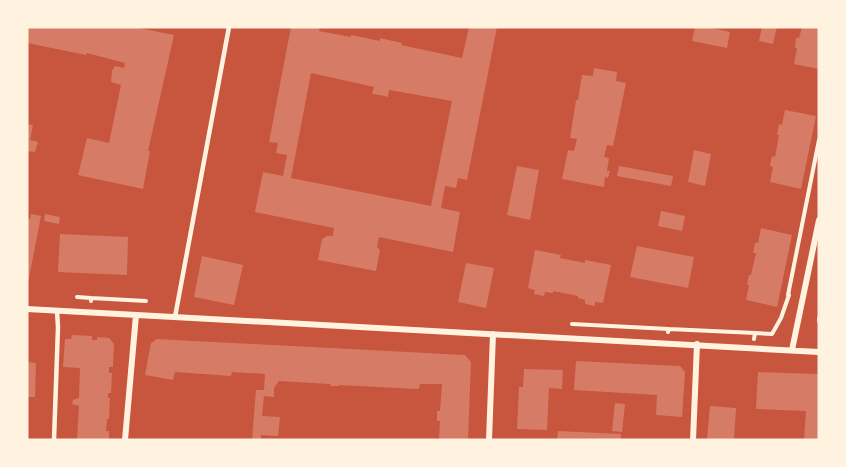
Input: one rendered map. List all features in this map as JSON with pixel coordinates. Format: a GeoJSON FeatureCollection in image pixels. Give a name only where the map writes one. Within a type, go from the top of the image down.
{"type":"FeatureCollection","features":[{"type":"Feature","properties":{"kind":"street"},"geometry":{"type":"LineString","coordinates":[[792,350],[819,220]]}},
{"type":"Feature","properties":{"kind":"street"},"geometry":{"type":"LineString","coordinates":[[27,309],[819,352]]}},
{"type":"Feature","properties":{"kind":"street"},"geometry":{"type":"LineString","coordinates":[[125,440],[136,315]]}},
{"type":"Feature","properties":{"kind":"street"},"geometry":{"type":"LineString","coordinates":[[489,440],[493,334]]}},
{"type":"Feature","properties":{"kind":"street"},"geometry":{"type":"LineString","coordinates":[[693,440],[697,345]]}},
{"type":"Feature","properties":{"kind":"lane"},"geometry":{"type":"LineString","coordinates":[[175,317],[184,281],[229,27]]}},
{"type":"Feature","properties":{"kind":"lane"},"geometry":{"type":"LineString","coordinates":[[54,440],[57,311]]}},
{"type":"Feature","properties":{"kind":"path"},"geometry":{"type":"LineString","coordinates":[[788,295],[819,140]]}},
{"type":"Feature","properties":{"kind":"building"},"geometry":{"type":"Polygon","coordinates":[[[27,27],[134,27],[174,35],[148,151],[150,151],[143,189],[78,175],[87,138],[109,143],[121,85],[111,82],[112,71],[115,66],[124,68],[125,63],[87,53],[86,55],[27,43],[27,27]]]}},
{"type":"Feature","properties":{"kind":"building"},"geometry":{"type":"Polygon","coordinates":[[[291,27],[320,27],[319,31],[380,41],[380,38],[402,43],[401,45],[462,58],[469,27],[497,27],[467,180],[458,178],[456,188],[445,186],[441,208],[460,212],[453,252],[379,237],[377,247],[380,250],[376,271],[318,260],[322,239],[333,236],[334,228],[255,212],[263,172],[283,176],[287,155],[276,153],[278,143],[269,142],[291,27]],[[311,73],[291,178],[431,206],[452,101],[389,90],[388,97],[372,94],[374,87],[311,73]]]}},
{"type":"Feature","properties":{"kind":"building"},"geometry":{"type":"Polygon","coordinates":[[[695,27],[730,32],[727,48],[692,41],[695,27]]]}},
{"type":"Feature","properties":{"kind":"building"},"geometry":{"type":"Polygon","coordinates":[[[762,27],[777,27],[773,44],[759,41],[762,27]]]}},
{"type":"Feature","properties":{"kind":"building"},"geometry":{"type":"Polygon","coordinates":[[[802,27],[819,27],[819,69],[794,64],[796,38],[799,38],[802,27]]]}},
{"type":"Feature","properties":{"kind":"building"},"geometry":{"type":"Polygon","coordinates":[[[594,68],[617,72],[616,81],[626,83],[613,146],[607,145],[604,157],[609,158],[607,171],[610,171],[608,178],[605,177],[604,187],[562,179],[568,150],[574,151],[577,139],[570,138],[582,75],[593,76],[594,68]]]}},
{"type":"Feature","properties":{"kind":"building"},"geometry":{"type":"Polygon","coordinates":[[[785,110],[816,116],[801,189],[770,182],[773,167],[770,166],[772,156],[775,157],[779,124],[782,125],[785,110]]]}},
{"type":"Feature","properties":{"kind":"building"},"geometry":{"type":"Polygon","coordinates":[[[27,124],[33,125],[30,140],[38,142],[35,152],[27,151],[27,124]]]}},
{"type":"Feature","properties":{"kind":"building"},"geometry":{"type":"Polygon","coordinates":[[[694,150],[711,154],[705,186],[688,182],[694,150]]]}},
{"type":"Feature","properties":{"kind":"building"},"geometry":{"type":"Polygon","coordinates":[[[517,166],[539,170],[530,220],[507,215],[517,166]]]}},
{"type":"Feature","properties":{"kind":"building"},"geometry":{"type":"Polygon","coordinates":[[[619,166],[673,176],[671,186],[617,176],[619,166]]]}},
{"type":"Feature","properties":{"kind":"building"},"geometry":{"type":"Polygon","coordinates":[[[661,211],[685,216],[682,231],[658,226],[661,211]]]}},
{"type":"Feature","properties":{"kind":"building"},"geometry":{"type":"Polygon","coordinates":[[[31,214],[41,216],[28,283],[27,218],[30,219],[31,214]]]}},
{"type":"Feature","properties":{"kind":"building"},"geometry":{"type":"Polygon","coordinates":[[[45,214],[60,217],[59,224],[44,221],[45,214]]]}},
{"type":"Feature","properties":{"kind":"building"},"geometry":{"type":"Polygon","coordinates":[[[761,228],[792,235],[777,307],[746,300],[749,275],[751,275],[756,253],[753,253],[755,243],[758,243],[761,228]]]}},
{"type":"Feature","properties":{"kind":"building"},"geometry":{"type":"Polygon","coordinates":[[[60,234],[128,237],[127,275],[58,272],[60,234]]]}},
{"type":"Feature","properties":{"kind":"building"},"geometry":{"type":"Polygon","coordinates":[[[637,246],[694,257],[688,288],[630,277],[637,246]]]}},
{"type":"Feature","properties":{"kind":"building"},"geometry":{"type":"Polygon","coordinates":[[[535,250],[585,263],[585,260],[611,265],[603,303],[595,302],[595,306],[585,304],[585,300],[578,296],[553,291],[553,293],[545,292],[544,296],[534,294],[535,290],[528,288],[535,250]]]}},
{"type":"Feature","properties":{"kind":"building"},"geometry":{"type":"Polygon","coordinates":[[[202,256],[243,265],[234,305],[194,297],[202,256]]]}},
{"type":"Feature","properties":{"kind":"building"},"geometry":{"type":"Polygon","coordinates":[[[466,263],[494,268],[486,308],[458,302],[466,263]]]}},
{"type":"Feature","properties":{"kind":"building"},"geometry":{"type":"Polygon","coordinates":[[[72,335],[92,336],[92,340],[97,340],[97,337],[109,338],[114,344],[113,367],[109,367],[109,373],[112,373],[111,393],[108,393],[108,398],[110,398],[109,419],[107,419],[106,431],[109,431],[109,440],[77,440],[79,406],[72,404],[73,400],[79,398],[80,368],[63,367],[65,339],[71,339],[72,335]]]}},
{"type":"Feature","properties":{"kind":"building"},"geometry":{"type":"Polygon","coordinates":[[[157,339],[465,355],[471,362],[468,440],[439,440],[440,421],[437,421],[437,411],[440,411],[442,384],[420,384],[419,389],[331,386],[330,384],[279,381],[274,388],[274,397],[264,396],[262,416],[280,417],[278,436],[261,435],[261,440],[252,440],[256,390],[264,390],[265,374],[232,372],[231,376],[175,372],[173,380],[145,375],[151,343],[157,339]]]}},
{"type":"Feature","properties":{"kind":"building"},"geometry":{"type":"Polygon","coordinates":[[[576,361],[680,366],[685,372],[682,417],[656,415],[657,395],[574,390],[576,361]]]}},
{"type":"Feature","properties":{"kind":"building"},"geometry":{"type":"Polygon","coordinates":[[[27,362],[36,363],[35,397],[27,397],[27,362]]]}},
{"type":"Feature","properties":{"kind":"building"},"geometry":{"type":"Polygon","coordinates":[[[524,369],[563,370],[562,389],[549,388],[547,430],[517,429],[519,387],[523,387],[524,369]]]}},
{"type":"Feature","properties":{"kind":"building"},"geometry":{"type":"Polygon","coordinates":[[[758,372],[819,374],[819,440],[804,440],[806,411],[756,409],[758,372]]]}},
{"type":"Feature","properties":{"kind":"building"},"geometry":{"type":"Polygon","coordinates":[[[615,403],[625,404],[622,432],[612,431],[615,403]]]}},
{"type":"Feature","properties":{"kind":"building"},"geometry":{"type":"Polygon","coordinates":[[[710,406],[736,408],[734,440],[707,440],[710,406]]]}},
{"type":"Feature","properties":{"kind":"building"},"geometry":{"type":"Polygon","coordinates":[[[558,431],[621,434],[621,440],[557,440],[558,431]]]}}]}
